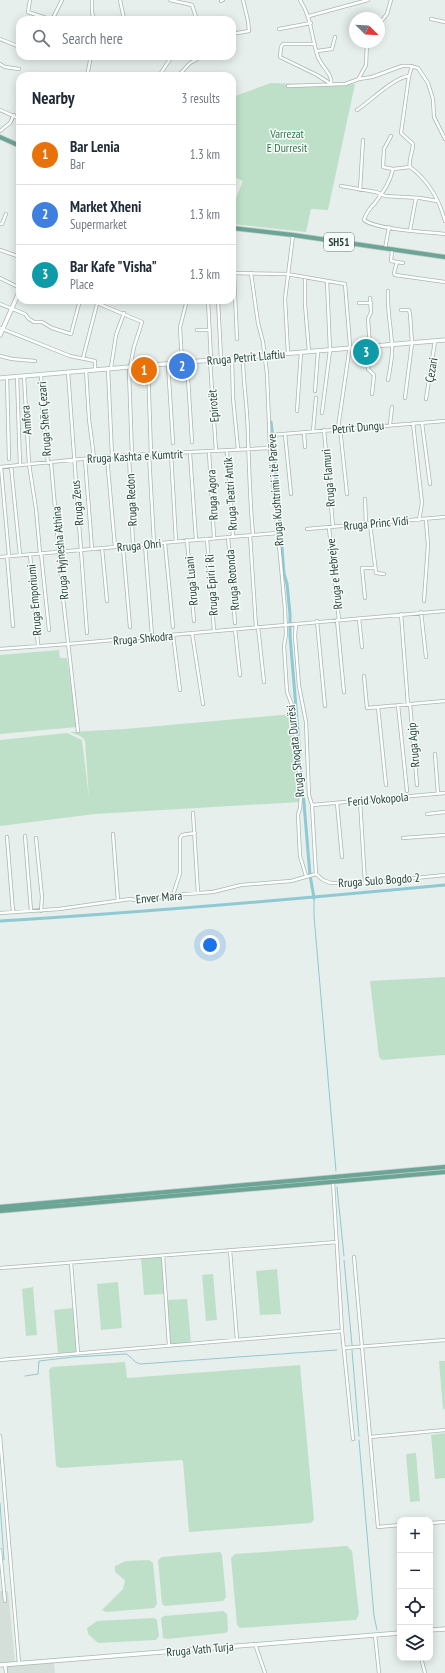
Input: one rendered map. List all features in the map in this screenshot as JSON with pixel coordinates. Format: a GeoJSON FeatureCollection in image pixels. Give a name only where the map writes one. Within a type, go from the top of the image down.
{"type":"FeatureCollection","features":[{"type":"Feature","properties":{"kind":"main road"},"geometry":{"type":"LineString","coordinates":[[0,137],[16,144]]}},
{"type":"Feature","properties":{"kind":"main road","name":"SH51"},"geometry":{"type":"LineString","coordinates":[[236,228],[293,235],[445,257]]}},
{"type":"Feature","properties":{"kind":"main road"},"geometry":{"type":"LineString","coordinates":[[0,1207],[445,1167]]}},
{"type":"Feature","properties":{"kind":"main road"},"geometry":{"type":"LineString","coordinates":[[0,1211],[445,1172]]}},
{"type":"Feature","properties":{"kind":"street"},"geometry":{"type":"LineString","coordinates":[[30,0],[28,12],[40,16]]}},
{"type":"Feature","properties":{"kind":"street"},"geometry":{"type":"LineString","coordinates":[[54,16],[62,0]]}},
{"type":"Feature","properties":{"kind":"street"},"geometry":{"type":"LineString","coordinates":[[92,0],[93,16]]}},
{"type":"Feature","properties":{"kind":"street"},"geometry":{"type":"LineString","coordinates":[[120,0],[123,16]]}},
{"type":"Feature","properties":{"kind":"street"},"geometry":{"type":"LineString","coordinates":[[170,0],[192,5],[196,16]]}},
{"type":"Feature","properties":{"kind":"street"},"geometry":{"type":"LineString","coordinates":[[236,33],[247,32],[249,29],[243,0]]}},
{"type":"Feature","properties":{"kind":"street"},"geometry":{"type":"LineString","coordinates":[[300,0],[308,16],[319,59],[332,80],[331,84]]}},
{"type":"Feature","properties":{"kind":"street"},"geometry":{"type":"LineString","coordinates":[[308,16],[368,0]]}},
{"type":"Feature","properties":{"kind":"street"},"geometry":{"type":"LineString","coordinates":[[385,16],[391,0]]}},
{"type":"Feature","properties":{"kind":"street"},"geometry":{"type":"LineString","coordinates":[[431,19],[445,22]]}},
{"type":"Feature","properties":{"kind":"street"},"geometry":{"type":"LineString","coordinates":[[279,29],[310,23]]}},
{"type":"Feature","properties":{"kind":"street"},"geometry":{"type":"LineString","coordinates":[[317,50],[332,49],[334,37]]}},
{"type":"Feature","properties":{"kind":"street"},"geometry":{"type":"LineString","coordinates":[[0,39],[16,45]]}},
{"type":"Feature","properties":{"kind":"street"},"geometry":{"type":"LineString","coordinates":[[315,44],[283,44],[281,47],[280,57],[317,75],[331,84]]}},
{"type":"Feature","properties":{"kind":"street"},"geometry":{"type":"LineString","coordinates":[[359,79],[366,64],[366,48]]}},
{"type":"Feature","properties":{"kind":"street"},"geometry":{"type":"LineString","coordinates":[[88,72],[90,60]]}},
{"type":"Feature","properties":{"kind":"street"},"geometry":{"type":"LineString","coordinates":[[162,72],[169,60]]}},
{"type":"Feature","properties":{"kind":"street"},"geometry":{"type":"LineString","coordinates":[[182,72],[190,63],[196,60]]}},
{"type":"Feature","properties":{"kind":"street"},"geometry":{"type":"LineString","coordinates":[[0,64],[5,67],[19,69]]}},
{"type":"Feature","properties":{"kind":"street"},"geometry":{"type":"LineString","coordinates":[[288,86],[345,84],[359,79],[372,78],[402,66],[412,66],[420,70],[428,83],[433,98],[434,117],[445,139]]}},
{"type":"Feature","properties":{"kind":"street"},"geometry":{"type":"LineString","coordinates":[[410,167],[413,144],[401,133],[409,76],[412,66]]}},
{"type":"Feature","properties":{"kind":"street"},"geometry":{"type":"LineString","coordinates":[[357,110],[370,102],[398,78],[409,76]]}},
{"type":"Feature","properties":{"kind":"street"},"geometry":{"type":"LineString","coordinates":[[0,110],[14,116],[10,123],[0,131]]}},
{"type":"Feature","properties":{"kind":"street"},"geometry":{"type":"LineString","coordinates":[[392,136],[384,149],[382,165],[385,168],[392,169],[410,167],[425,180],[433,191],[445,221]]}},
{"type":"Feature","properties":{"kind":"street"},"geometry":{"type":"LineString","coordinates":[[360,190],[363,140]]}},
{"type":"Feature","properties":{"kind":"street"},"geometry":{"type":"LineString","coordinates":[[392,169],[390,181],[367,213],[364,220],[389,227],[445,234]]}},
{"type":"Feature","properties":{"kind":"street"},"geometry":{"type":"LineString","coordinates":[[341,186],[382,194],[385,196],[416,198],[437,202]]}},
{"type":"Feature","properties":{"kind":"street"},"geometry":{"type":"LineString","coordinates":[[410,230],[416,198]]}},
{"type":"Feature","properties":{"kind":"street"},"geometry":{"type":"LineString","coordinates":[[0,224],[2,224],[6,214]]}},
{"type":"Feature","properties":{"kind":"street"},"geometry":{"type":"LineString","coordinates":[[385,249],[389,227]]}},
{"type":"Feature","properties":{"kind":"street"},"geometry":{"type":"LineString","coordinates":[[288,353],[285,299],[293,235]]}},
{"type":"Feature","properties":{"kind":"street"},"geometry":{"type":"LineString","coordinates":[[0,250],[16,256]]}},
{"type":"Feature","properties":{"kind":"street"},"geometry":{"type":"LineString","coordinates":[[392,250],[391,260],[403,263]]}},
{"type":"Feature","properties":{"kind":"street"},"geometry":{"type":"LineString","coordinates":[[396,262],[395,275],[445,282]]}},
{"type":"Feature","properties":{"kind":"street"},"geometry":{"type":"LineString","coordinates":[[236,273],[287,274],[345,284],[349,348],[339,428],[347,494]]}},
{"type":"Feature","properties":{"kind":"street","name":"Rruga Kushtrimi i të Parëve"},"geometry":{"type":"LineString","coordinates":[[251,273],[258,323],[263,342],[277,533],[287,624]]}},
{"type":"Feature","properties":{"kind":"street"},"geometry":{"type":"LineString","coordinates":[[305,277],[305,304],[309,352]]}},
{"type":"Feature","properties":{"kind":"street"},"geometry":{"type":"LineString","coordinates":[[0,278],[16,288]]}},
{"type":"Feature","properties":{"kind":"street"},"geometry":{"type":"LineString","coordinates":[[322,413],[330,350],[327,281]]}},
{"type":"Feature","properties":{"kind":"street"},"geometry":{"type":"LineString","coordinates":[[388,291],[387,301],[392,345],[392,362],[388,380]]}},
{"type":"Feature","properties":{"kind":"street"},"geometry":{"type":"LineString","coordinates":[[0,335],[1,329],[16,298]]}},
{"type":"Feature","properties":{"kind":"street"},"geometry":{"type":"LineString","coordinates":[[370,298],[371,312],[368,319],[370,346],[368,369],[374,375],[372,394]]}},
{"type":"Feature","properties":{"kind":"street"},"geometry":{"type":"LineString","coordinates":[[360,303],[371,303]]}},
{"type":"Feature","properties":{"kind":"street"},"geometry":{"type":"LineString","coordinates":[[0,304],[25,314],[34,322],[42,322],[52,328],[71,334],[79,304]]}},
{"type":"Feature","properties":{"kind":"street"},"geometry":{"type":"LineString","coordinates":[[83,358],[97,304]]}},
{"type":"Feature","properties":{"kind":"street"},"geometry":{"type":"LineString","coordinates":[[104,304],[124,313],[116,335],[109,369],[112,456]]}},
{"type":"Feature","properties":{"kind":"street"},"geometry":{"type":"LineString","coordinates":[[186,304],[180,327],[185,362],[192,442]]}},
{"type":"Feature","properties":{"kind":"street","name":"Epirotët"},"geometry":{"type":"LineString","coordinates":[[208,304],[210,360],[216,451]]}},
{"type":"Feature","properties":{"kind":"street"},"geometry":{"type":"LineString","coordinates":[[218,304],[222,359]]}},
{"type":"Feature","properties":{"kind":"street"},"geometry":{"type":"LineString","coordinates":[[235,304],[237,339]]}},
{"type":"Feature","properties":{"kind":"street"},"geometry":{"type":"LineString","coordinates":[[401,310],[410,312],[412,343],[405,398]]}},
{"type":"Feature","properties":{"kind":"street","name":"Rruga Redon"},"geometry":{"type":"LineString","coordinates":[[124,313],[142,322],[134,347],[130,367],[130,455],[133,545]]}},
{"type":"Feature","properties":{"kind":"street"},"geometry":{"type":"LineString","coordinates":[[1,329],[70,356],[95,361],[95,370]]}},
{"type":"Feature","properties":{"kind":"street"},"geometry":{"type":"LineString","coordinates":[[197,330],[210,330]]}},
{"type":"Feature","properties":{"kind":"street","name":"Rruga Petrit Llaftiu"},"geometry":{"type":"LineString","coordinates":[[0,378],[445,340]]}},
{"type":"Feature","properties":{"kind":"street","name":"Çezari"},"geometry":{"type":"LineString","coordinates":[[426,399],[435,341]]}},
{"type":"Feature","properties":{"kind":"street"},"geometry":{"type":"LineString","coordinates":[[315,391],[318,351]]}},
{"type":"Feature","properties":{"kind":"street"},"geometry":{"type":"LineString","coordinates":[[297,411],[301,352]]}},
{"type":"Feature","properties":{"kind":"street"},"geometry":{"type":"LineString","coordinates":[[0,356],[12,359],[35,361]]}},
{"type":"Feature","properties":{"kind":"street"},"geometry":{"type":"LineString","coordinates":[[244,357],[243,381],[248,436],[257,627],[264,682]]}},
{"type":"Feature","properties":{"kind":"street"},"geometry":{"type":"LineString","coordinates":[[232,358],[233,398],[238,450]]}},
{"type":"Feature","properties":{"kind":"street"},"geometry":{"type":"LineString","coordinates":[[168,364],[173,443]]}},
{"type":"Feature","properties":{"kind":"street"},"geometry":{"type":"LineString","coordinates":[[148,365],[154,543]]}},
{"type":"Feature","properties":{"kind":"street"},"geometry":{"type":"LineString","coordinates":[[86,370],[89,419],[94,458]]}},
{"type":"Feature","properties":{"kind":"street","name":"Rruga Zeus"},"geometry":{"type":"LineString","coordinates":[[68,372],[87,633]]}},
{"type":"Feature","properties":{"kind":"street","name":"Rruga Shën Çezari"},"geometry":{"type":"LineString","coordinates":[[41,374],[43,421],[49,463]]}},
{"type":"Feature","properties":{"kind":"street"},"geometry":{"type":"LineString","coordinates":[[17,376],[20,465]]}},
{"type":"Feature","properties":{"kind":"street","name":"Amfora"},"geometry":{"type":"LineString","coordinates":[[24,376],[29,464],[36,509],[49,630]]}},
{"type":"Feature","properties":{"kind":"street"},"geometry":{"type":"LineString","coordinates":[[7,377],[9,459]]}},
{"type":"Feature","properties":{"kind":"street"},"geometry":{"type":"LineString","coordinates":[[313,431],[316,398]]}},
{"type":"Feature","properties":{"kind":"street"},"geometry":{"type":"LineString","coordinates":[[390,424],[392,407]]}},
{"type":"Feature","properties":{"kind":"street","name":"Petrit Dungu"},"geometry":{"type":"LineString","coordinates":[[271,435],[339,428],[445,421]]}},
{"type":"Feature","properties":{"kind":"street"},"geometry":{"type":"LineString","coordinates":[[413,423],[422,503],[419,520]]}},
{"type":"Feature","properties":{"kind":"street"},"geometry":{"type":"LineString","coordinates":[[422,423],[430,484]]}},
{"type":"Feature","properties":{"kind":"street","name":"Rruga Flamuri"},"geometry":{"type":"LineString","coordinates":[[324,430],[333,527]]}},
{"type":"Feature","properties":{"kind":"street"},"geometry":{"type":"LineString","coordinates":[[304,432],[305,447]]}},
{"type":"Feature","properties":{"kind":"street"},"geometry":{"type":"LineString","coordinates":[[285,434],[291,494]]}},
{"type":"Feature","properties":{"kind":"street","name":"Rruga Kashta e Kumtrit"},"geometry":{"type":"LineString","coordinates":[[1,467],[112,456],[270,448]]}},
{"type":"Feature","properties":{"kind":"street","name":"Rruga Teatri Antik"},"geometry":{"type":"LineString","coordinates":[[227,451],[233,536]]}},
{"type":"Feature","properties":{"kind":"street","name":"Rruga Agora"},"geometry":{"type":"LineString","coordinates":[[209,452],[214,538]]}},
{"type":"Feature","properties":{"kind":"street"},"geometry":{"type":"LineString","coordinates":[[171,453],[176,542]]}},
{"type":"Feature","properties":{"kind":"street"},"geometry":{"type":"LineString","coordinates":[[190,453],[196,540]]}},
{"type":"Feature","properties":{"kind":"street"},"geometry":{"type":"LineString","coordinates":[[107,457],[114,547]]}},
{"type":"Feature","properties":{"kind":"street"},"geometry":{"type":"LineString","coordinates":[[85,459],[92,549]]}},
{"type":"Feature","properties":{"kind":"street","name":"Rruga Hyjnesha Athina"},"geometry":{"type":"LineString","coordinates":[[49,463],[60,551],[68,644],[78,731]]}},
{"type":"Feature","properties":{"kind":"street"},"geometry":{"type":"LineString","coordinates":[[11,466],[20,555]]}},
{"type":"Feature","properties":{"kind":"street"},"geometry":{"type":"LineString","coordinates":[[1,467],[13,626]]}},
{"type":"Feature","properties":{"kind":"street"},"geometry":{"type":"LineString","coordinates":[[365,499],[366,524]]}},
{"type":"Feature","properties":{"kind":"street","name":"Rruga Princ Vidi"},"geometry":{"type":"LineString","coordinates":[[306,529],[426,520],[445,517]]}},
{"type":"Feature","properties":{"kind":"street"},"geometry":{"type":"LineString","coordinates":[[424,601],[428,545],[426,520]]}},
{"type":"Feature","properties":{"kind":"street"},"geometry":{"type":"LineString","coordinates":[[370,524],[375,568],[377,574],[384,574]]}},
{"type":"Feature","properties":{"kind":"street","name":"Rruga e Hebrejve"},"geometry":{"type":"LineString","coordinates":[[329,528],[344,692]]}},
{"type":"Feature","properties":{"kind":"street","name":"Rruga Ohri"},"geometry":{"type":"LineString","coordinates":[[0,557],[277,533]]}},
{"type":"Feature","properties":{"kind":"street","name":"Rruga Rotonda"},"geometry":{"type":"LineString","coordinates":[[228,537],[236,623]]}},
{"type":"Feature","properties":{"kind":"street","name":"Rruga Epiri i Ri"},"geometry":{"type":"LineString","coordinates":[[207,539],[214,631]]}},
{"type":"Feature","properties":{"kind":"street","name":"Rruga Luani"},"geometry":{"type":"LineString","coordinates":[[187,540],[194,621]]}},
{"type":"Feature","properties":{"kind":"street"},"geometry":{"type":"LineString","coordinates":[[165,543],[173,627]]}},
{"type":"Feature","properties":{"kind":"street"},"geometry":{"type":"LineString","coordinates":[[145,544],[152,636]]}},
{"type":"Feature","properties":{"kind":"street"},"geometry":{"type":"LineString","coordinates":[[123,547],[130,627]]}},
{"type":"Feature","properties":{"kind":"street"},"geometry":{"type":"LineString","coordinates":[[102,548],[107,601]]}},
{"type":"Feature","properties":{"kind":"street","name":"Rruga Emporiumi"},"geometry":{"type":"LineString","coordinates":[[30,554],[38,645]]}},
{"type":"Feature","properties":{"kind":"street"},"geometry":{"type":"LineString","coordinates":[[365,598],[362,568],[375,568]]}},
{"type":"Feature","properties":{"kind":"street","name":"Rruga Shkodra"},"geometry":{"type":"LineString","coordinates":[[0,649],[445,611]]}},
{"type":"Feature","properties":{"kind":"street"},"geometry":{"type":"LineString","coordinates":[[421,612],[426,657]]}},
{"type":"Feature","properties":{"kind":"street","name":"Rruga Agip"},"geometry":{"type":"LineString","coordinates":[[401,614],[417,785]]}},
{"type":"Feature","properties":{"kind":"street"},"geometry":{"type":"LineString","coordinates":[[359,619],[362,647]]}},
{"type":"Feature","properties":{"kind":"street"},"geometry":{"type":"LineString","coordinates":[[317,621],[325,706]]}},
{"type":"Feature","properties":{"kind":"street","name":"Rruga Shoqata Durrësi"},"geometry":{"type":"LineString","coordinates":[[287,624],[284,646],[288,692],[292,705],[294,721],[300,794],[300,808],[298,815],[300,856],[308,876]]}},
{"type":"Feature","properties":{"kind":"street"},"geometry":{"type":"LineString","coordinates":[[295,624],[299,686],[305,713],[309,795],[312,805],[316,874]]}},
{"type":"Feature","properties":{"kind":"street"},"geometry":{"type":"LineString","coordinates":[[235,629],[240,675]]}},
{"type":"Feature","properties":{"kind":"street"},"geometry":{"type":"LineString","coordinates":[[192,633],[203,704]]}},
{"type":"Feature","properties":{"kind":"street"},"geometry":{"type":"LineString","coordinates":[[173,635],[180,690]]}},
{"type":"Feature","properties":{"kind":"street"},"geometry":{"type":"LineString","coordinates":[[364,676],[367,708],[445,701]]}},
{"type":"Feature","properties":{"kind":"street"},"geometry":{"type":"LineString","coordinates":[[398,705],[407,792]]}},
{"type":"Feature","properties":{"kind":"street"},"geometry":{"type":"LineString","coordinates":[[378,707],[386,785]]}},
{"type":"Feature","properties":{"kind":"street"},"geometry":{"type":"LineString","coordinates":[[434,754],[438,794]]}},
{"type":"Feature","properties":{"kind":"street","name":"Ferid Vokopola"},"geometry":{"type":"LineString","coordinates":[[312,805],[445,793]]}},
{"type":"Feature","properties":{"kind":"street"},"geometry":{"type":"LineString","coordinates":[[360,801],[365,883]]}},
{"type":"Feature","properties":{"kind":"street"},"geometry":{"type":"LineString","coordinates":[[337,803],[342,857]]}},
{"type":"Feature","properties":{"kind":"street"},"geometry":{"type":"LineString","coordinates":[[428,814],[445,812]]}},
{"type":"Feature","properties":{"kind":"street"},"geometry":{"type":"LineString","coordinates":[[193,813],[198,893]]}},
{"type":"Feature","properties":{"kind":"street"},"geometry":{"type":"LineString","coordinates":[[172,895],[180,873],[180,838],[182,835],[195,833]]}},
{"type":"Feature","properties":{"kind":"street"},"geometry":{"type":"LineString","coordinates":[[112,834],[118,901]]}},
{"type":"Feature","properties":{"kind":"street"},"geometry":{"type":"LineString","coordinates":[[7,836],[13,912]]}},
{"type":"Feature","properties":{"kind":"street"},"geometry":{"type":"LineString","coordinates":[[25,836],[31,911]]}},
{"type":"Feature","properties":{"kind":"street"},"geometry":{"type":"LineString","coordinates":[[403,838],[445,836]]}},
{"type":"Feature","properties":{"kind":"street"},"geometry":{"type":"LineString","coordinates":[[36,838],[42,897],[41,911]]}},
{"type":"Feature","properties":{"kind":"street","name":"Enver Mara"},"geometry":{"type":"LineString","coordinates":[[0,913],[41,911],[130,899],[147,900],[172,895],[219,891],[241,885],[285,882],[316,874]]}},
{"type":"Feature","properties":{"kind":"street","name":"Rruga Sulo Bogdo 2"},"geometry":{"type":"LineString","coordinates":[[316,874],[323,880],[331,883],[365,883],[445,876]]}},
{"type":"Feature","properties":{"kind":"street"},"geometry":{"type":"LineString","coordinates":[[333,1182],[342,1331],[353,1439]]}},
{"type":"Feature","properties":{"kind":"street"},"geometry":{"type":"LineString","coordinates":[[0,1268],[337,1242]]}},
{"type":"Feature","properties":{"kind":"street"},"geometry":{"type":"LineString","coordinates":[[230,1250],[237,1340]]}},
{"type":"Feature","properties":{"kind":"street"},"geometry":{"type":"LineString","coordinates":[[163,1256],[170,1346]]}},
{"type":"Feature","properties":{"kind":"street"},"geometry":{"type":"LineString","coordinates":[[354,1257],[378,1527],[397,1525]]}},
{"type":"Feature","properties":{"kind":"street"},"geometry":{"type":"LineString","coordinates":[[71,1263],[78,1353]]}},
{"type":"Feature","properties":{"kind":"street"},"geometry":{"type":"LineString","coordinates":[[0,1360],[342,1331]]}},
{"type":"Feature","properties":{"kind":"street"},"geometry":{"type":"LineString","coordinates":[[344,1348],[445,1340]]}},
{"type":"Feature","properties":{"kind":"street"},"geometry":{"type":"LineString","coordinates":[[370,1437],[445,1430]]}},
{"type":"Feature","properties":{"kind":"street"},"geometry":{"type":"LineString","coordinates":[[0,1436],[19,1664]]}},
{"type":"Feature","properties":{"kind":"street"},"geometry":{"type":"LineString","coordinates":[[433,1523],[445,1522]]}},
{"type":"Feature","properties":{"kind":"street"},"geometry":{"type":"LineString","coordinates":[[0,1550],[5,1601]]}},
{"type":"Feature","properties":{"kind":"street"},"geometry":{"type":"LineString","coordinates":[[433,1630],[445,1629]]}},
{"type":"Feature","properties":{"kind":"street","name":"Rruga Vath Turja"},"geometry":{"type":"LineString","coordinates":[[0,1665],[397,1633]]}},
{"type":"Feature","properties":{"kind":"street"},"geometry":{"type":"LineString","coordinates":[[375,1635],[379,1673]]}},
{"type":"Feature","properties":{"kind":"street"},"geometry":{"type":"LineString","coordinates":[[255,1644],[265,1673]]}},
{"type":"Feature","properties":{"kind":"street"},"geometry":{"type":"LineString","coordinates":[[423,1661],[425,1673]]}},
{"type":"Feature","properties":{"kind":"street"},"geometry":{"type":"LineString","coordinates":[[5,1664],[6,1673]]}},
{"type":"Feature","properties":{"kind":"shaded area"},"geometry":{"type":"Polygon","coordinates":[[[0,1591],[8,1591],[15,1663],[0,1664],[0,1591]]]}},
{"type":"Feature","properties":{"kind":"shaded area"},"geometry":{"type":"Polygon","coordinates":[[[54,1662],[55,1673],[7,1673],[7,1666],[54,1662]]]}},
{"type":"Feature","properties":{"kind":"green space","name":"Varrezat E Durresit"},"geometry":{"type":"Polygon","coordinates":[[[271,83],[331,85],[355,84],[328,210],[311,209],[306,232],[236,224],[236,198],[243,181],[236,178],[236,96],[271,83]]]}},
{"type":"Feature","properties":{"kind":"green space"},"geometry":{"type":"Polygon","coordinates":[[[59,650],[60,658],[67,658],[77,727],[0,734],[0,655],[59,650]]]}},
{"type":"Feature","properties":{"kind":"green space"},"geometry":{"type":"Polygon","coordinates":[[[292,714],[301,802],[95,814],[0,826],[0,740],[67,733],[82,740],[89,798],[85,741],[82,737],[70,732],[125,729],[292,714]]]}},
{"type":"Feature","properties":{"kind":"green space"},"geometry":{"type":"Polygon","coordinates":[[[445,977],[445,1055],[382,1060],[379,1057],[370,981],[445,977]]]}},
{"type":"Feature","properties":{"kind":"green space"},"geometry":{"type":"Polygon","coordinates":[[[162,1257],[164,1294],[144,1295],[141,1258],[162,1257]]]}},
{"type":"Feature","properties":{"kind":"green space"},"geometry":{"type":"Polygon","coordinates":[[[277,1269],[281,1314],[260,1315],[256,1271],[277,1269]]]}},
{"type":"Feature","properties":{"kind":"green space"},"geometry":{"type":"Polygon","coordinates":[[[213,1274],[217,1320],[206,1321],[202,1275],[213,1274]]]}},
{"type":"Feature","properties":{"kind":"green space"},"geometry":{"type":"Polygon","coordinates":[[[118,1282],[122,1328],[101,1330],[97,1284],[118,1282]]]}},
{"type":"Feature","properties":{"kind":"green space"},"geometry":{"type":"Polygon","coordinates":[[[33,1287],[37,1335],[26,1336],[22,1289],[33,1287]]]}},
{"type":"Feature","properties":{"kind":"green space"},"geometry":{"type":"Polygon","coordinates":[[[187,1299],[191,1342],[170,1344],[167,1300],[187,1299]]]}},
{"type":"Feature","properties":{"kind":"green space"},"geometry":{"type":"Polygon","coordinates":[[[74,1308],[77,1352],[58,1353],[54,1310],[74,1308]]]}},
{"type":"Feature","properties":{"kind":"green space"},"geometry":{"type":"Polygon","coordinates":[[[439,1361],[445,1361],[445,1409],[443,1409],[439,1361]]]}},
{"type":"Feature","properties":{"kind":"green space"},"geometry":{"type":"Polygon","coordinates":[[[125,1362],[127,1378],[300,1365],[314,1519],[311,1523],[189,1532],[182,1460],[60,1468],[56,1466],[49,1370],[52,1367],[125,1362]]]}},
{"type":"Feature","properties":{"kind":"green space"},"geometry":{"type":"Polygon","coordinates":[[[445,1433],[445,1478],[435,1479],[431,1435],[445,1433]]]}},
{"type":"Feature","properties":{"kind":"green space"},"geometry":{"type":"Polygon","coordinates":[[[416,1453],[420,1501],[410,1502],[406,1454],[416,1453]]]}},
{"type":"Feature","properties":{"kind":"green space"},"geometry":{"type":"Polygon","coordinates":[[[347,1546],[352,1551],[359,1614],[356,1620],[240,1628],[237,1625],[231,1558],[235,1554],[347,1546]]]}},
{"type":"Feature","properties":{"kind":"green space"},"geometry":{"type":"Polygon","coordinates":[[[220,1552],[222,1555],[226,1597],[223,1601],[165,1606],[162,1604],[158,1560],[162,1557],[220,1552]]]}},
{"type":"Feature","properties":{"kind":"green space"},"geometry":{"type":"Polygon","coordinates":[[[149,1560],[153,1563],[157,1604],[154,1608],[106,1612],[102,1610],[123,1589],[125,1580],[115,1572],[115,1566],[126,1561],[149,1560]]]}},
{"type":"Feature","properties":{"kind":"green space"},"geometry":{"type":"Polygon","coordinates":[[[223,1611],[227,1614],[228,1631],[225,1633],[167,1639],[163,1638],[161,1618],[164,1616],[223,1611]]]}},
{"type":"Feature","properties":{"kind":"green space"},"geometry":{"type":"Polygon","coordinates":[[[154,1618],[157,1620],[159,1636],[156,1640],[98,1643],[88,1634],[87,1628],[97,1621],[154,1618]]]}},
{"type":"Feature","properties":{"kind":"waterway"},"geometry":{"type":"LineString","coordinates":[[271,422],[273,438],[272,449],[274,454],[277,483],[284,574],[287,584],[290,614],[290,636],[310,875],[314,898]]}},
{"type":"Feature","properties":{"kind":"waterway"},"geometry":{"type":"LineString","coordinates":[[0,921],[112,914],[445,885]]}},
{"type":"Feature","properties":{"kind":"waterway"},"geometry":{"type":"LineString","coordinates":[[314,898],[314,916],[336,1171]]}},
{"type":"Feature","properties":{"kind":"waterway"},"geometry":{"type":"LineString","coordinates":[[337,1187],[344,1256]]}},
{"type":"Feature","properties":{"kind":"waterway"},"geometry":{"type":"LineString","coordinates":[[344,1260],[352,1345]]}},
{"type":"Feature","properties":{"kind":"waterway"},"geometry":{"type":"LineString","coordinates":[[25,1376],[38,1374],[39,1361],[73,1357],[126,1354],[140,1364],[337,1350]]}},
{"type":"Feature","properties":{"kind":"waterway"},"geometry":{"type":"LineString","coordinates":[[352,1350],[359,1436]]}},
{"type":"Feature","properties":{"kind":"waterway"},"geometry":{"type":"LineString","coordinates":[[359,1440],[374,1616],[377,1630]]}},
{"type":"Feature","properties":{"kind":"waterway"},"geometry":{"type":"LineString","coordinates":[[0,1503],[3,1560]]}},
{"type":"Feature","properties":{"kind":"place","name":"Bar Kafe \"Visha\""},"geometry":{"type":"Point","coordinates":[366,352]}},
{"type":"Feature","properties":{"kind":"place","name":"Market Xheni"},"geometry":{"type":"Point","coordinates":[182,366]}},
{"type":"Feature","properties":{"kind":"place","name":"Bar Lenia"},"geometry":{"type":"Point","coordinates":[144,370]}}]}
